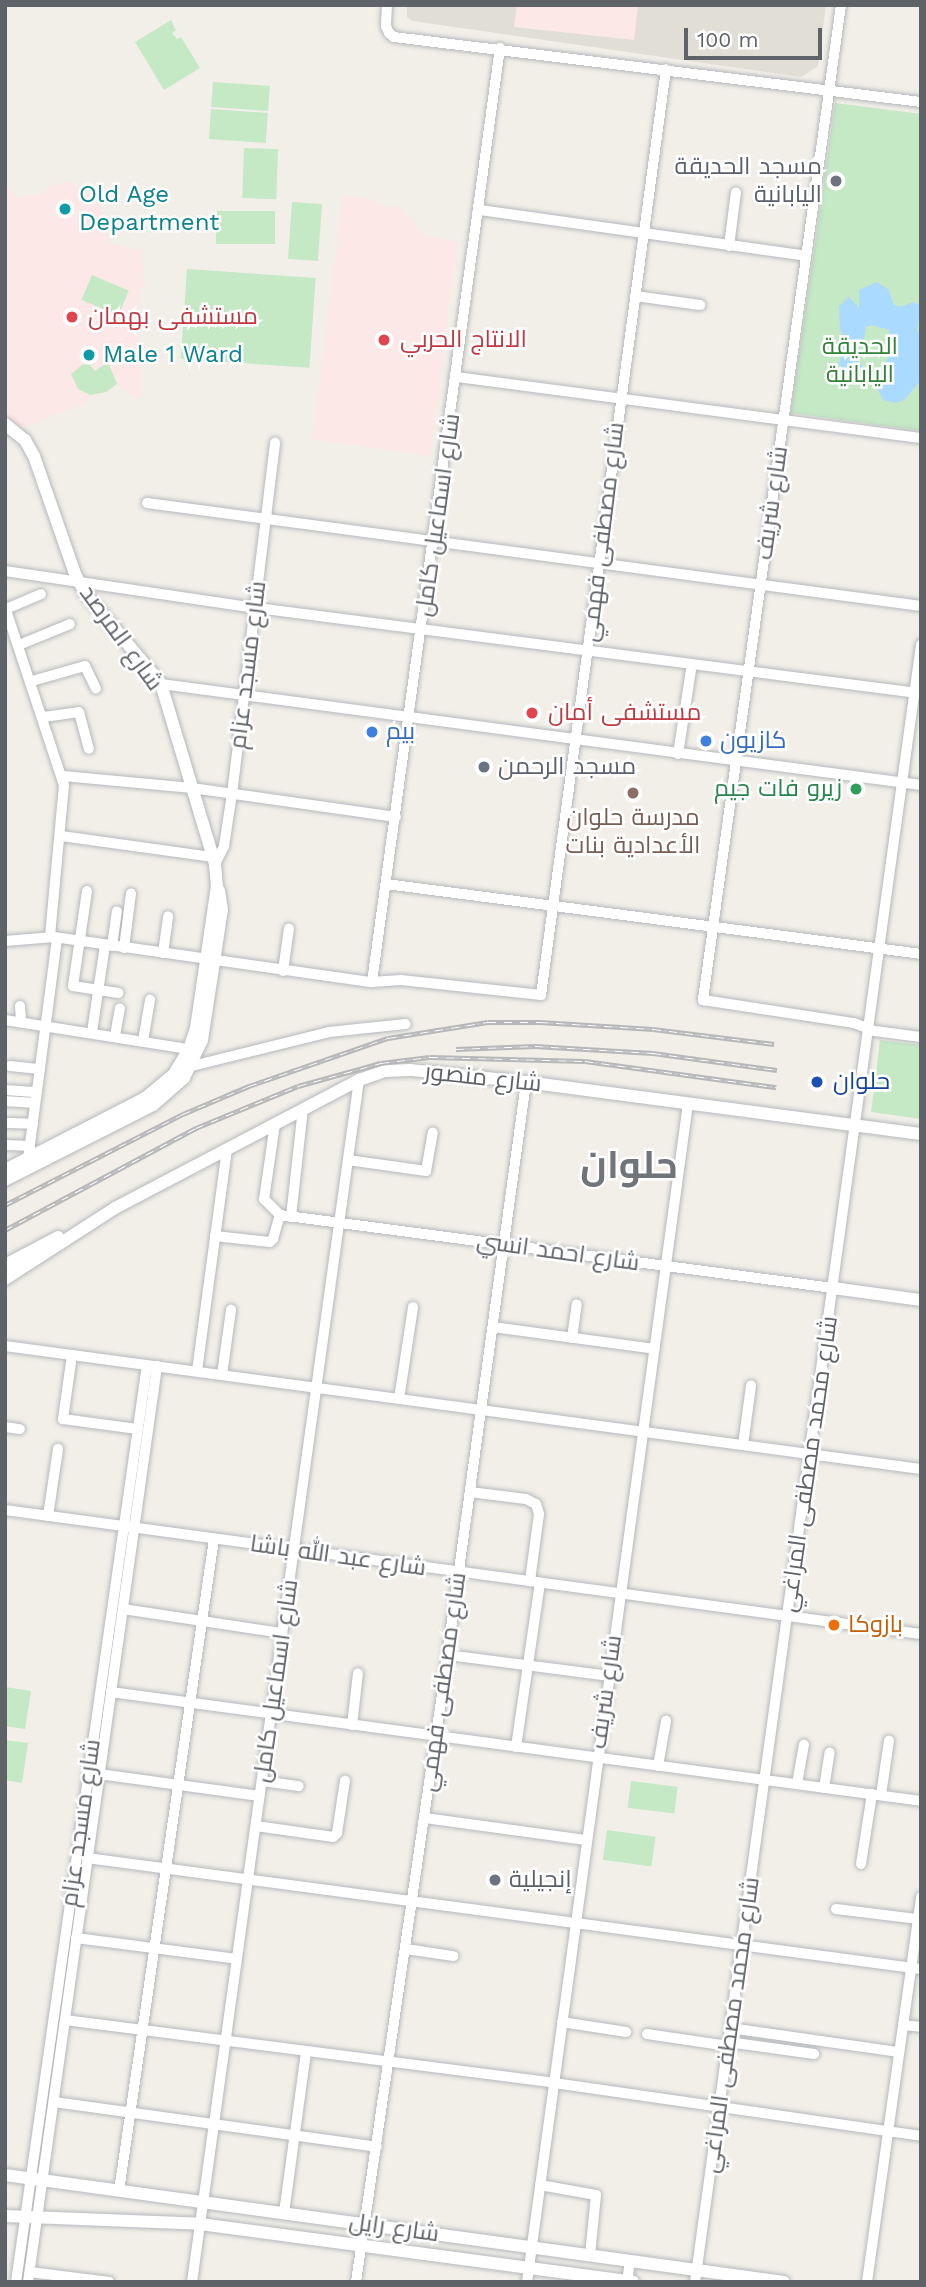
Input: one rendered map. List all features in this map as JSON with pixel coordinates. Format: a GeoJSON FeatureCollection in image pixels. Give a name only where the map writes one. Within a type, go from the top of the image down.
{"type":"FeatureCollection","features":[{"type":"Feature","properties":{"kind":"street"},"geometry":{"type":"LineString","coordinates":[[387,5],[389,33],[404,38],[921,102]]}},
{"type":"Feature","properties":{"kind":"street","name":"شارع شريف"},"geometry":{"type":"LineString","coordinates":[[841,5],[703,1000],[854,1023],[868,1029]]}},
{"type":"Feature","properties":{"kind":"street","name":"شارع اسماعيل كامل"},"geometry":{"type":"LineString","coordinates":[[372,982],[480,210],[500,48]]}},
{"type":"Feature","properties":{"kind":"street","name":"شارع مصطفى فهمي"},"geometry":{"type":"LineString","coordinates":[[372,982],[401,980],[541,995],[620,398],[667,69]]}},
{"type":"Feature","properties":{"kind":"street"},"geometry":{"type":"LineString","coordinates":[[729,246],[736,192]]}},
{"type":"Feature","properties":{"kind":"street"},"geometry":{"type":"LineString","coordinates":[[480,210],[806,256]]}},
{"type":"Feature","properties":{"kind":"street"},"geometry":{"type":"LineString","coordinates":[[635,296],[700,304]]}},
{"type":"Feature","properties":{"kind":"street"},"geometry":{"type":"LineString","coordinates":[[457,377],[921,438]]}},
{"type":"Feature","properties":{"kind":"street","name":"شارع المرصد"},"geometry":{"type":"LineString","coordinates":[[5,424],[25,440],[34,456],[80,584],[161,684],[214,860]]}},
{"type":"Feature","properties":{"kind":"street","name":"شارع مسجد عزام"},"geometry":{"type":"LineString","coordinates":[[211,959],[223,904],[216,886],[214,860],[223,846],[232,794],[257,608],[264,519],[275,443]]}},
{"type":"Feature","properties":{"kind":"street"},"geometry":{"type":"LineString","coordinates":[[147,503],[921,606]]}},
{"type":"Feature","properties":{"kind":"street"},"geometry":{"type":"LineString","coordinates":[[5,571],[257,608],[917,693]]}},
{"type":"Feature","properties":{"kind":"street"},"geometry":{"type":"LineString","coordinates":[[29,1152],[46,1026],[63,776],[6,608],[41,594]]}},
{"type":"Feature","properties":{"kind":"street"},"geometry":{"type":"LineString","coordinates":[[19,645],[70,624]]}},
{"type":"Feature","properties":{"kind":"street","name":"شارع محمد مصطفى المراغي"},"geometry":{"type":"LineString","coordinates":[[696,2276],[856,1126],[877,948],[917,693],[921,645]]}},
{"type":"Feature","properties":{"kind":"street"},"geometry":{"type":"LineString","coordinates":[[678,754],[692,664]]}},
{"type":"Feature","properties":{"kind":"street"},"geometry":{"type":"LineString","coordinates":[[32,681],[85,666],[96,689]]}},
{"type":"Feature","properties":{"kind":"street"},"geometry":{"type":"LineString","coordinates":[[161,684],[921,785]]}},
{"type":"Feature","properties":{"kind":"street"},"geometry":{"type":"LineString","coordinates":[[44,717],[79,712],[89,749]]}},
{"type":"Feature","properties":{"kind":"street"},"geometry":{"type":"LineString","coordinates":[[63,776],[192,788],[396,817]]}},
{"type":"Feature","properties":{"kind":"street"},"geometry":{"type":"LineString","coordinates":[[61,836],[214,860]]}},
{"type":"Feature","properties":{"kind":"street"},"geometry":{"type":"LineString","coordinates":[[386,884],[921,954]]}},
{"type":"Feature","properties":{"kind":"street"},"geometry":{"type":"LineString","coordinates":[[87,891],[73,986],[118,993]]}},
{"type":"Feature","properties":{"kind":"street"},"geometry":{"type":"LineString","coordinates":[[124,947],[131,893]]}},
{"type":"Feature","properties":{"kind":"street"},"geometry":{"type":"LineString","coordinates":[[92,1032],[98,991],[117,911]]}},
{"type":"Feature","properties":{"kind":"street"},"geometry":{"type":"LineString","coordinates":[[163,953],[168,916]]}},
{"type":"Feature","properties":{"kind":"street"},"geometry":{"type":"LineString","coordinates":[[283,971],[289,928]]}},
{"type":"Feature","properties":{"kind":"street"},"geometry":{"type":"LineString","coordinates":[[5,941],[54,937],[372,982]]}},
{"type":"Feature","properties":{"kind":"street"},"geometry":{"type":"LineString","coordinates":[[5,1170],[29,1152],[155,1092],[174,1074],[189,1049],[211,959]]}},
{"type":"Feature","properties":{"kind":"street"},"geometry":{"type":"LineString","coordinates":[[5,1180],[153,1105],[175,1088],[192,1066],[202,1040],[211,959]]}},
{"type":"Feature","properties":{"kind":"street"},"geometry":{"type":"LineString","coordinates":[[144,1041],[150,1000]]}},
{"type":"Feature","properties":{"kind":"street"},"geometry":{"type":"LineString","coordinates":[[20,1006],[20,1022]]}},
{"type":"Feature","properties":{"kind":"street"},"geometry":{"type":"LineString","coordinates":[[115,1036],[120,1008]]}},
{"type":"Feature","properties":{"kind":"street"},"geometry":{"type":"LineString","coordinates":[[5,1020],[189,1049]]}},
{"type":"Feature","properties":{"kind":"street"},"geometry":{"type":"LineString","coordinates":[[192,1066],[329,1032],[406,1024]]}},
{"type":"Feature","properties":{"kind":"street"},"geometry":{"type":"LineString","coordinates":[[868,1029],[921,1037]]}},
{"type":"Feature","properties":{"kind":"street"},"geometry":{"type":"LineString","coordinates":[[10,1066],[40,1069]]}},
{"type":"Feature","properties":{"kind":"street","name":"شارع منصور"},"geometry":{"type":"LineString","coordinates":[[5,1265],[81,1228],[359,1080],[386,1071],[411,1070],[526,1082],[921,1134]]}},
{"type":"Feature","properties":{"kind":"street","name":"شارع اسماعيل كامل"},"geometry":{"type":"LineString","coordinates":[[192,2282],[359,1080]]}},
{"type":"Feature","properties":{"kind":"street","name":"شارع مصطفى فهمي"},"geometry":{"type":"LineString","coordinates":[[356,2282],[425,1818],[526,1082]]}},
{"type":"Feature","properties":{"kind":"street"},"geometry":{"type":"LineString","coordinates":[[5,1090],[36,1097]]}},
{"type":"Feature","properties":{"kind":"street"},"geometry":{"type":"LineString","coordinates":[[5,1101],[36,1097]]}},
{"type":"Feature","properties":{"kind":"street","name":"شارع شريف"},"geometry":{"type":"LineString","coordinates":[[527,2282],[688,1103]]}},
{"type":"Feature","properties":{"kind":"street"},"geometry":{"type":"LineString","coordinates":[[215,1236],[270,1242],[274,1239],[285,1216],[303,1109]]}},
{"type":"Feature","properties":{"kind":"street"},"geometry":{"type":"LineString","coordinates":[[9,1123],[33,1124]]}},
{"type":"Feature","properties":{"kind":"street"},"geometry":{"type":"LineString","coordinates":[[275,1124],[264,1199],[285,1216]]}},
{"type":"Feature","properties":{"kind":"street"},"geometry":{"type":"LineString","coordinates":[[348,1160],[426,1171],[433,1133]]}},
{"type":"Feature","properties":{"kind":"street"},"geometry":{"type":"LineString","coordinates":[[5,1145],[29,1152]]}},
{"type":"Feature","properties":{"kind":"street"},"geometry":{"type":"LineString","coordinates":[[197,1371],[227,1150]]}},
{"type":"Feature","properties":{"kind":"street","name":"شارع احمد انسي"},"geometry":{"type":"LineString","coordinates":[[285,1216],[921,1300]]}},
{"type":"Feature","properties":{"kind":"street","name":"شارع منصور"},"geometry":{"type":"LineString","coordinates":[[5,1279],[81,1228]]}},
{"type":"Feature","properties":{"kind":"street"},"geometry":{"type":"LineString","coordinates":[[572,1338],[577,1304]]}},
{"type":"Feature","properties":{"kind":"street"},"geometry":{"type":"LineString","coordinates":[[399,1398],[413,1307]]}},
{"type":"Feature","properties":{"kind":"street"},"geometry":{"type":"LineString","coordinates":[[222,1375],[230,1310]]}},
{"type":"Feature","properties":{"kind":"street"},"geometry":{"type":"LineString","coordinates":[[493,1327],[655,1349]]}},
{"type":"Feature","properties":{"kind":"street"},"geometry":{"type":"LineString","coordinates":[[5,1346],[921,1469]]}},
{"type":"Feature","properties":{"kind":"street"},"geometry":{"type":"LineString","coordinates":[[72,1355],[64,1419],[137,1429]]}},
{"type":"Feature","properties":{"kind":"street","name":"شارع مسجد عزام"},"geometry":{"type":"LineString","coordinates":[[37,2179],[54,2102],[123,1609],[137,1429],[152,1365]]}},
{"type":"Feature","properties":{"kind":"street","name":"شارع مسجد عزام"},"geometry":{"type":"LineString","coordinates":[[16,2282],[31,2219],[37,2179],[152,1365]]}},
{"type":"Feature","properties":{"kind":"street"},"geometry":{"type":"LineString","coordinates":[[743,1445],[751,1386]]}},
{"type":"Feature","properties":{"kind":"street"},"geometry":{"type":"LineString","coordinates":[[5,1427],[20,1429]]}},
{"type":"Feature","properties":{"kind":"street"},"geometry":{"type":"LineString","coordinates":[[48,1516],[58,1450]]}},
{"type":"Feature","properties":{"kind":"street"},"geometry":{"type":"LineString","coordinates":[[470,1492],[526,1499],[536,1504],[539,1514],[528,1665],[516,1747]]}},
{"type":"Feature","properties":{"kind":"street","name":"شارع عبد الله باشا"},"geometry":{"type":"LineString","coordinates":[[5,1510],[921,1634]]}},
{"type":"Feature","properties":{"kind":"street"},"geometry":{"type":"LineString","coordinates":[[119,2191],[214,1539]]}},
{"type":"Feature","properties":{"kind":"street"},"geometry":{"type":"LineString","coordinates":[[123,1609],[282,1633]]}},
{"type":"Feature","properties":{"kind":"street"},"geometry":{"type":"LineString","coordinates":[[448,1655],[609,1676]]}},
{"type":"Feature","properties":{"kind":"street"},"geometry":{"type":"LineString","coordinates":[[352,1725],[358,1673]]}},
{"type":"Feature","properties":{"kind":"street"},"geometry":{"type":"LineString","coordinates":[[111,1692],[921,1801]]}},
{"type":"Feature","properties":{"kind":"street"},"geometry":{"type":"LineString","coordinates":[[658,1766],[666,1721]]}},
{"type":"Feature","properties":{"kind":"street"},"geometry":{"type":"LineString","coordinates":[[860,1864],[889,1741]]}},
{"type":"Feature","properties":{"kind":"street"},"geometry":{"type":"LineString","coordinates":[[797,1784],[804,1745]]}},
{"type":"Feature","properties":{"kind":"street"},"geometry":{"type":"LineString","coordinates":[[824,1787],[830,1752]]}},
{"type":"Feature","properties":{"kind":"street"},"geometry":{"type":"LineString","coordinates":[[99,1774],[260,1796]]}},
{"type":"Feature","properties":{"kind":"street"},"geometry":{"type":"LineString","coordinates":[[262,1781],[299,1786]]}},
{"type":"Feature","properties":{"kind":"street"},"geometry":{"type":"LineString","coordinates":[[256,1826],[335,1836],[345,1781]]}},
{"type":"Feature","properties":{"kind":"street"},"geometry":{"type":"LineString","coordinates":[[425,1818],[586,1840]]}},
{"type":"Feature","properties":{"kind":"street"},"geometry":{"type":"LineString","coordinates":[[87,1858],[916,1968]]}},
{"type":"Feature","properties":{"kind":"street"},"geometry":{"type":"LineString","coordinates":[[867,2282],[903,2025],[916,1968],[921,1897]]}},
{"type":"Feature","properties":{"kind":"street"},"geometry":{"type":"LineString","coordinates":[[836,1909],[918,1919]]}},
{"type":"Feature","properties":{"kind":"street"},"geometry":{"type":"LineString","coordinates":[[76,1938],[237,1959]]}},
{"type":"Feature","properties":{"kind":"street"},"geometry":{"type":"LineString","coordinates":[[406,1949],[453,1956]]}},
{"type":"Feature","properties":{"kind":"street"},"geometry":{"type":"LineString","coordinates":[[65,2020],[554,2083],[921,2136]]}},
{"type":"Feature","properties":{"kind":"street"},"geometry":{"type":"LineString","coordinates":[[562,2022],[626,2032]]}},
{"type":"Feature","properties":{"kind":"street"},"geometry":{"type":"LineString","coordinates":[[903,2025],[921,2027]]}},
{"type":"Feature","properties":{"kind":"street"},"geometry":{"type":"LineString","coordinates":[[730,2028],[899,2052]]}},
{"type":"Feature","properties":{"kind":"street"},"geometry":{"type":"LineString","coordinates":[[647,2034],[814,2054]]}},
{"type":"Feature","properties":{"kind":"street"},"geometry":{"type":"LineString","coordinates":[[284,2213],[306,2053]]}},
{"type":"Feature","properties":{"kind":"street"},"geometry":{"type":"LineString","coordinates":[[54,2102],[377,2147]]}},
{"type":"Feature","properties":{"kind":"street","name":"شارع رايل"},"geometry":{"type":"LineString","coordinates":[[5,2175],[590,2255],[696,2276],[783,2282]]}},
{"type":"Feature","properties":{"kind":"street"},"geometry":{"type":"LineString","coordinates":[[540,2185],[596,2195],[590,2255]]}},
{"type":"Feature","properties":{"kind":"street","name":"شارع رايل"},"geometry":{"type":"LineString","coordinates":[[5,2216],[200,2224],[632,2282]]}},
{"type":"Feature","properties":{"kind":"street","name":"شارع مسجد عزام"},"geometry":{"type":"LineString","coordinates":[[29,2277],[31,2219]]}},
{"type":"Feature","properties":{"kind":"street"},"geometry":{"type":"LineString","coordinates":[[627,2281],[630,2261]]}},
{"type":"Feature","properties":{"kind":"street"},"geometry":{"type":"LineString","coordinates":[[29,2277],[109,2282]]}},
{"type":"Feature","properties":{"kind":"shaded area"},"geometry":{"type":"Polygon","coordinates":[[[407,5],[826,5],[818,66],[801,77],[412,21],[407,17],[407,5]]]}},
{"type":"Feature","properties":{"kind":"shaded area"},"geometry":{"type":"Polygon","coordinates":[[[517,5],[638,5],[634,40],[514,27],[517,5]]]}},
{"type":"Feature","properties":{"kind":"shaded area","name":"مستشفى بهمان"},"geometry":{"type":"Polygon","coordinates":[[[70,181],[101,203],[110,243],[141,251],[144,286],[139,290],[138,344],[142,396],[137,399],[117,384],[106,392],[90,395],[86,403],[22,428],[5,416],[5,185],[16,197],[41,194],[51,186],[70,181]]]}},
{"type":"Feature","properties":{"kind":"shaded area","name":"الانتاج الحربي"},"geometry":{"type":"Polygon","coordinates":[[[343,195],[371,199],[387,207],[398,205],[423,235],[457,242],[430,456],[312,439],[343,195]]]}},
{"type":"Feature","properties":{"kind":"green space"},"geometry":{"type":"Polygon","coordinates":[[[171,20],[176,30],[172,33],[177,39],[181,37],[200,68],[164,90],[135,42],[171,20]]]}},
{"type":"Feature","properties":{"kind":"green space"},"geometry":{"type":"Polygon","coordinates":[[[213,82],[270,86],[268,111],[211,107],[213,82]]]}},
{"type":"Feature","properties":{"kind":"green space","name":"الحديقة اليابانية"},"geometry":{"type":"Polygon","coordinates":[[[835,103],[921,114],[921,431],[791,413],[835,103]]]}},
{"type":"Feature","properties":{"kind":"green space"},"geometry":{"type":"Polygon","coordinates":[[[211,109],[268,113],[266,143],[209,139],[211,109]]]}},
{"type":"Feature","properties":{"kind":"green space"},"geometry":{"type":"Polygon","coordinates":[[[244,148],[278,149],[276,199],[242,198],[244,148]]]}},
{"type":"Feature","properties":{"kind":"green space"},"geometry":{"type":"Polygon","coordinates":[[[292,202],[322,204],[318,261],[288,259],[292,202]]]}},
{"type":"Feature","properties":{"kind":"green space"},"geometry":{"type":"Polygon","coordinates":[[[216,211],[275,211],[275,244],[216,244],[216,211]]]}},
{"type":"Feature","properties":{"kind":"green space"},"geometry":{"type":"Polygon","coordinates":[[[187,269],[316,278],[309,368],[181,359],[187,269]]]}},
{"type":"Feature","properties":{"kind":"green space"},"geometry":{"type":"Polygon","coordinates":[[[92,275],[129,291],[118,315],[81,300],[92,275]]]}},
{"type":"Feature","properties":{"kind":"green space"},"geometry":{"type":"Polygon","coordinates":[[[108,362],[117,384],[106,392],[90,395],[78,389],[71,374],[82,365],[89,364],[95,371],[108,362]]]}},
{"type":"Feature","properties":{"kind":"green space"},"geometry":{"type":"Polygon","coordinates":[[[880,1040],[921,1045],[921,1119],[871,1112],[880,1040]]]}},
{"type":"Feature","properties":{"kind":"green space"},"geometry":{"type":"Polygon","coordinates":[[[5,1687],[31,1691],[25,1729],[5,1726],[5,1687]]]}},
{"type":"Feature","properties":{"kind":"green space"},"geometry":{"type":"Polygon","coordinates":[[[5,1740],[28,1743],[22,1783],[5,1780],[5,1740]]]}},
{"type":"Feature","properties":{"kind":"green space"},"geometry":{"type":"Polygon","coordinates":[[[631,1781],[678,1787],[674,1814],[628,1808],[631,1781]]]}},
{"type":"Feature","properties":{"kind":"green space"},"geometry":{"type":"Polygon","coordinates":[[[607,1830],[656,1837],[651,1867],[603,1860],[607,1830]]]}},
{"type":"Feature","properties":{"kind":"water"},"geometry":{"type":"Polygon","coordinates":[[[876,282],[888,289],[894,305],[901,307],[913,302],[921,306],[917,329],[921,339],[921,380],[905,399],[896,403],[883,400],[876,386],[878,371],[894,351],[889,330],[871,325],[866,327],[864,339],[853,353],[863,367],[854,374],[848,373],[839,364],[845,340],[840,329],[839,306],[849,297],[859,308],[859,290],[876,282]]]}},
{"type":"Feature","properties":{"kind":"railway"},"geometry":{"type":"LineString","coordinates":[[5,1205],[183,1114],[249,1086],[388,1038],[488,1022],[540,1022],[653,1029],[774,1044]]}},
{"type":"Feature","properties":{"kind":"railway"},"geometry":{"type":"LineString","coordinates":[[456,1049],[535,1046],[653,1053],[777,1070]]}},
{"type":"Feature","properties":{"kind":"railway"},"geometry":{"type":"LineString","coordinates":[[5,1230],[196,1128],[298,1086],[381,1063],[430,1057],[585,1061],[776,1087]]}},
{"type":"Feature","properties":{"kind":"place","name":"مسجد الحديقة اليابانية"},"geometry":{"type":"Point","coordinates":[836,181]}},
{"type":"Feature","properties":{"kind":"place","name":"Old Age Department"},"geometry":{"type":"Point","coordinates":[65,209]}},
{"type":"Feature","properties":{"kind":"place","name":"مستشفى بهمان"},"geometry":{"type":"Point","coordinates":[72,317]}},
{"type":"Feature","properties":{"kind":"place","name":"الانتاج الحربي"},"geometry":{"type":"Point","coordinates":[384,340]}},
{"type":"Feature","properties":{"kind":"place","name":"Male 1 Ward"},"geometry":{"type":"Point","coordinates":[89,355]}},
{"type":"Feature","properties":{"kind":"place","name":"مستشفى أمان"},"geometry":{"type":"Point","coordinates":[532,713]}},
{"type":"Feature","properties":{"kind":"place","name":"بيم"},"geometry":{"type":"Point","coordinates":[372,732]}},
{"type":"Feature","properties":{"kind":"place","name":"كازيون"},"geometry":{"type":"Point","coordinates":[706,741]}},
{"type":"Feature","properties":{"kind":"place","name":"مسجد الرحمن"},"geometry":{"type":"Point","coordinates":[484,767]}},
{"type":"Feature","properties":{"kind":"place","name":"زيرو فات جيم"},"geometry":{"type":"Point","coordinates":[856,789]}},
{"type":"Feature","properties":{"kind":"place","name":"مدرسة حلوان الأعدادية بنات"},"geometry":{"type":"Point","coordinates":[633,793]}},
{"type":"Feature","properties":{"kind":"place","name":"حلوان"},"geometry":{"type":"Point","coordinates":[817,1082]}},
{"type":"Feature","properties":{"kind":"place","name":"بازوكا"},"geometry":{"type":"Point","coordinates":[834,1625]}},
{"type":"Feature","properties":{"kind":"place","name":"إنجيلية"},"geometry":{"type":"Point","coordinates":[495,1880]}},
{"type":"Feature","properties":{"kind":"district","name":"حلوان"},"geometry":{"type":"Point","coordinates":[629,1166]}}]}
